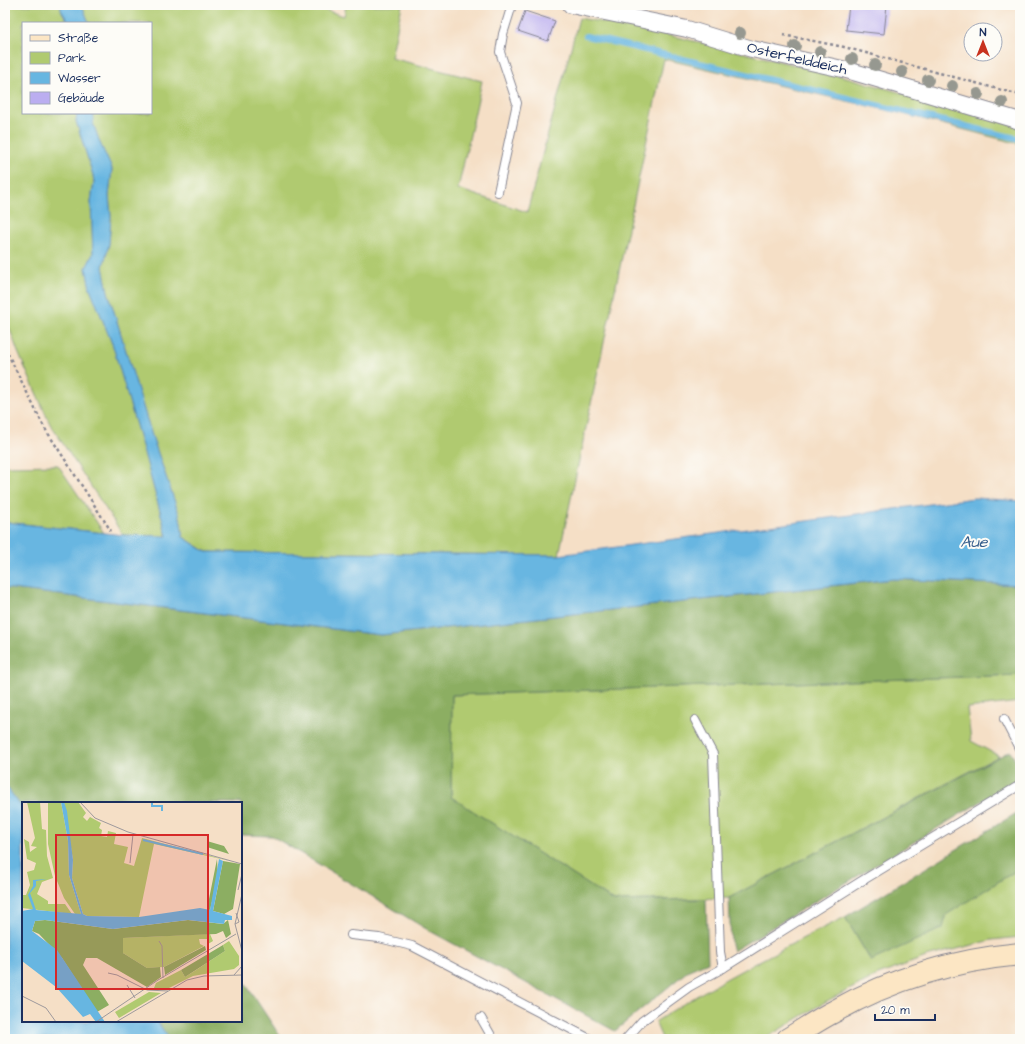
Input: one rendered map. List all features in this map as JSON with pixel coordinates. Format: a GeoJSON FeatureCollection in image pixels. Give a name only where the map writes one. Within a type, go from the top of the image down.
{"type":"FeatureCollection","features":[{"type":"Feature","properties":{"kind":"main road"},"geometry":{"type":"LineString","coordinates":[[788,1039],[834,1011],[889,985],[916,975],[945,966],[1020,954]]}},
{"type":"Feature","properties":{"kind":"street","name":"Osterfelddeich"},"geometry":{"type":"LineString","coordinates":[[571,5],[687,29],[752,49],[847,70],[1020,121]]}},
{"type":"Feature","properties":{"kind":"lane"},"geometry":{"type":"LineString","coordinates":[[498,192],[517,103],[500,52],[503,34],[512,5]]}},
{"type":"Feature","properties":{"kind":"lane"},"geometry":{"type":"LineString","coordinates":[[1004,719],[1020,750]]}},
{"type":"Feature","properties":{"kind":"lane"},"geometry":{"type":"LineString","coordinates":[[695,720],[713,754],[720,952],[723,968]]}},
{"type":"Feature","properties":{"kind":"lane"},"geometry":{"type":"LineString","coordinates":[[626,1039],[642,1022],[683,991],[723,968],[860,882],[1020,785]]}},
{"type":"Feature","properties":{"kind":"lane"},"geometry":{"type":"LineString","coordinates":[[351,935],[379,938],[412,946],[590,1039]]}},
{"type":"Feature","properties":{"kind":"lane"},"geometry":{"type":"LineString","coordinates":[[481,1018],[493,1039]]}},
{"type":"Feature","properties":{"kind":"path"},"geometry":{"type":"LineString","coordinates":[[5,348],[44,427],[111,531]]}},
{"type":"Feature","properties":{"kind":"green space"},"geometry":{"type":"Polygon","coordinates":[[[5,5],[61,5],[61,10],[68,22],[22,22],[22,114],[77,114],[76,121],[94,182],[91,202],[93,254],[86,268],[90,288],[113,346],[167,537],[123,535],[50,424],[18,352],[5,316],[5,5]]]}},
{"type":"Feature","properties":{"kind":"green space"},"geometry":{"type":"Polygon","coordinates":[[[82,5],[309,5],[344,16],[346,5],[402,5],[391,58],[482,81],[458,189],[527,212],[579,18],[647,30],[846,77],[1020,127],[1020,144],[899,113],[664,59],[559,555],[207,552],[183,537],[180,517],[152,436],[108,292],[103,267],[109,244],[111,216],[109,196],[112,169],[93,123],[94,114],[152,114],[152,22],[89,22],[82,5]]]}},
{"type":"Feature","properties":{"kind":"green space"},"geometry":{"type":"Polygon","coordinates":[[[58,465],[104,533],[5,522],[5,466],[58,465]]]}},
{"type":"Feature","properties":{"kind":"green space"},"geometry":{"type":"Polygon","coordinates":[[[893,579],[1020,585],[1020,675],[452,695],[451,797],[614,901],[706,899],[708,962],[689,970],[615,1031],[428,930],[272,836],[242,835],[242,802],[22,802],[22,808],[5,785],[5,588],[381,635],[893,579]]]}},
{"type":"Feature","properties":{"kind":"green space"},"geometry":{"type":"Polygon","coordinates":[[[1020,675],[1020,702],[967,708],[971,741],[999,756],[729,898],[614,901],[451,797],[452,695],[1020,675]]]}},
{"type":"Feature","properties":{"kind":"green space"},"geometry":{"type":"Polygon","coordinates":[[[1010,751],[1019,767],[1017,780],[733,951],[731,945],[729,898],[1010,751]]]}},
{"type":"Feature","properties":{"kind":"green space"},"geometry":{"type":"Polygon","coordinates":[[[1020,811],[1020,868],[946,915],[943,928],[871,961],[845,917],[1020,811]]]}},
{"type":"Feature","properties":{"kind":"green space"},"geometry":{"type":"Polygon","coordinates":[[[1020,868],[1020,937],[992,940],[926,957],[878,975],[825,1002],[764,1039],[662,1038],[655,1022],[724,980],[845,917],[871,961],[1020,868]]]}},
{"type":"Feature","properties":{"kind":"green space"},"geometry":{"type":"Polygon","coordinates":[[[242,979],[282,1039],[169,1039],[158,1022],[242,1022],[242,979]]]}},
{"type":"Feature","properties":{"kind":"water"},"geometry":{"type":"Polygon","coordinates":[[[61,5],[82,5],[89,22],[68,22],[61,10],[61,5]]]}},
{"type":"Feature","properties":{"kind":"water","name":"Aue"},"geometry":{"type":"Polygon","coordinates":[[[77,114],[94,114],[93,123],[112,169],[109,196],[111,216],[109,244],[103,267],[108,292],[152,436],[180,517],[183,537],[206,552],[559,555],[974,498],[1020,501],[1020,585],[893,579],[381,635],[5,588],[5,522],[123,535],[167,536],[113,346],[90,288],[86,268],[93,254],[91,202],[94,182],[76,121],[77,114]]]}},
{"type":"Feature","properties":{"kind":"water"},"geometry":{"type":"Polygon","coordinates":[[[5,785],[22,808],[22,1022],[158,1022],[169,1039],[5,1039],[5,785]]]}},
{"type":"Feature","properties":{"kind":"building"},"geometry":{"type":"Polygon","coordinates":[[[849,5],[887,5],[884,34],[846,30],[849,5]]]}},
{"type":"Feature","properties":{"kind":"building"},"geometry":{"type":"Polygon","coordinates":[[[525,11],[555,21],[548,41],[518,31],[525,11]]]}},
{"type":"Feature","properties":{"kind":"waterway"},"geometry":{"type":"LineString","coordinates":[[586,36],[1020,139]]}}]}
